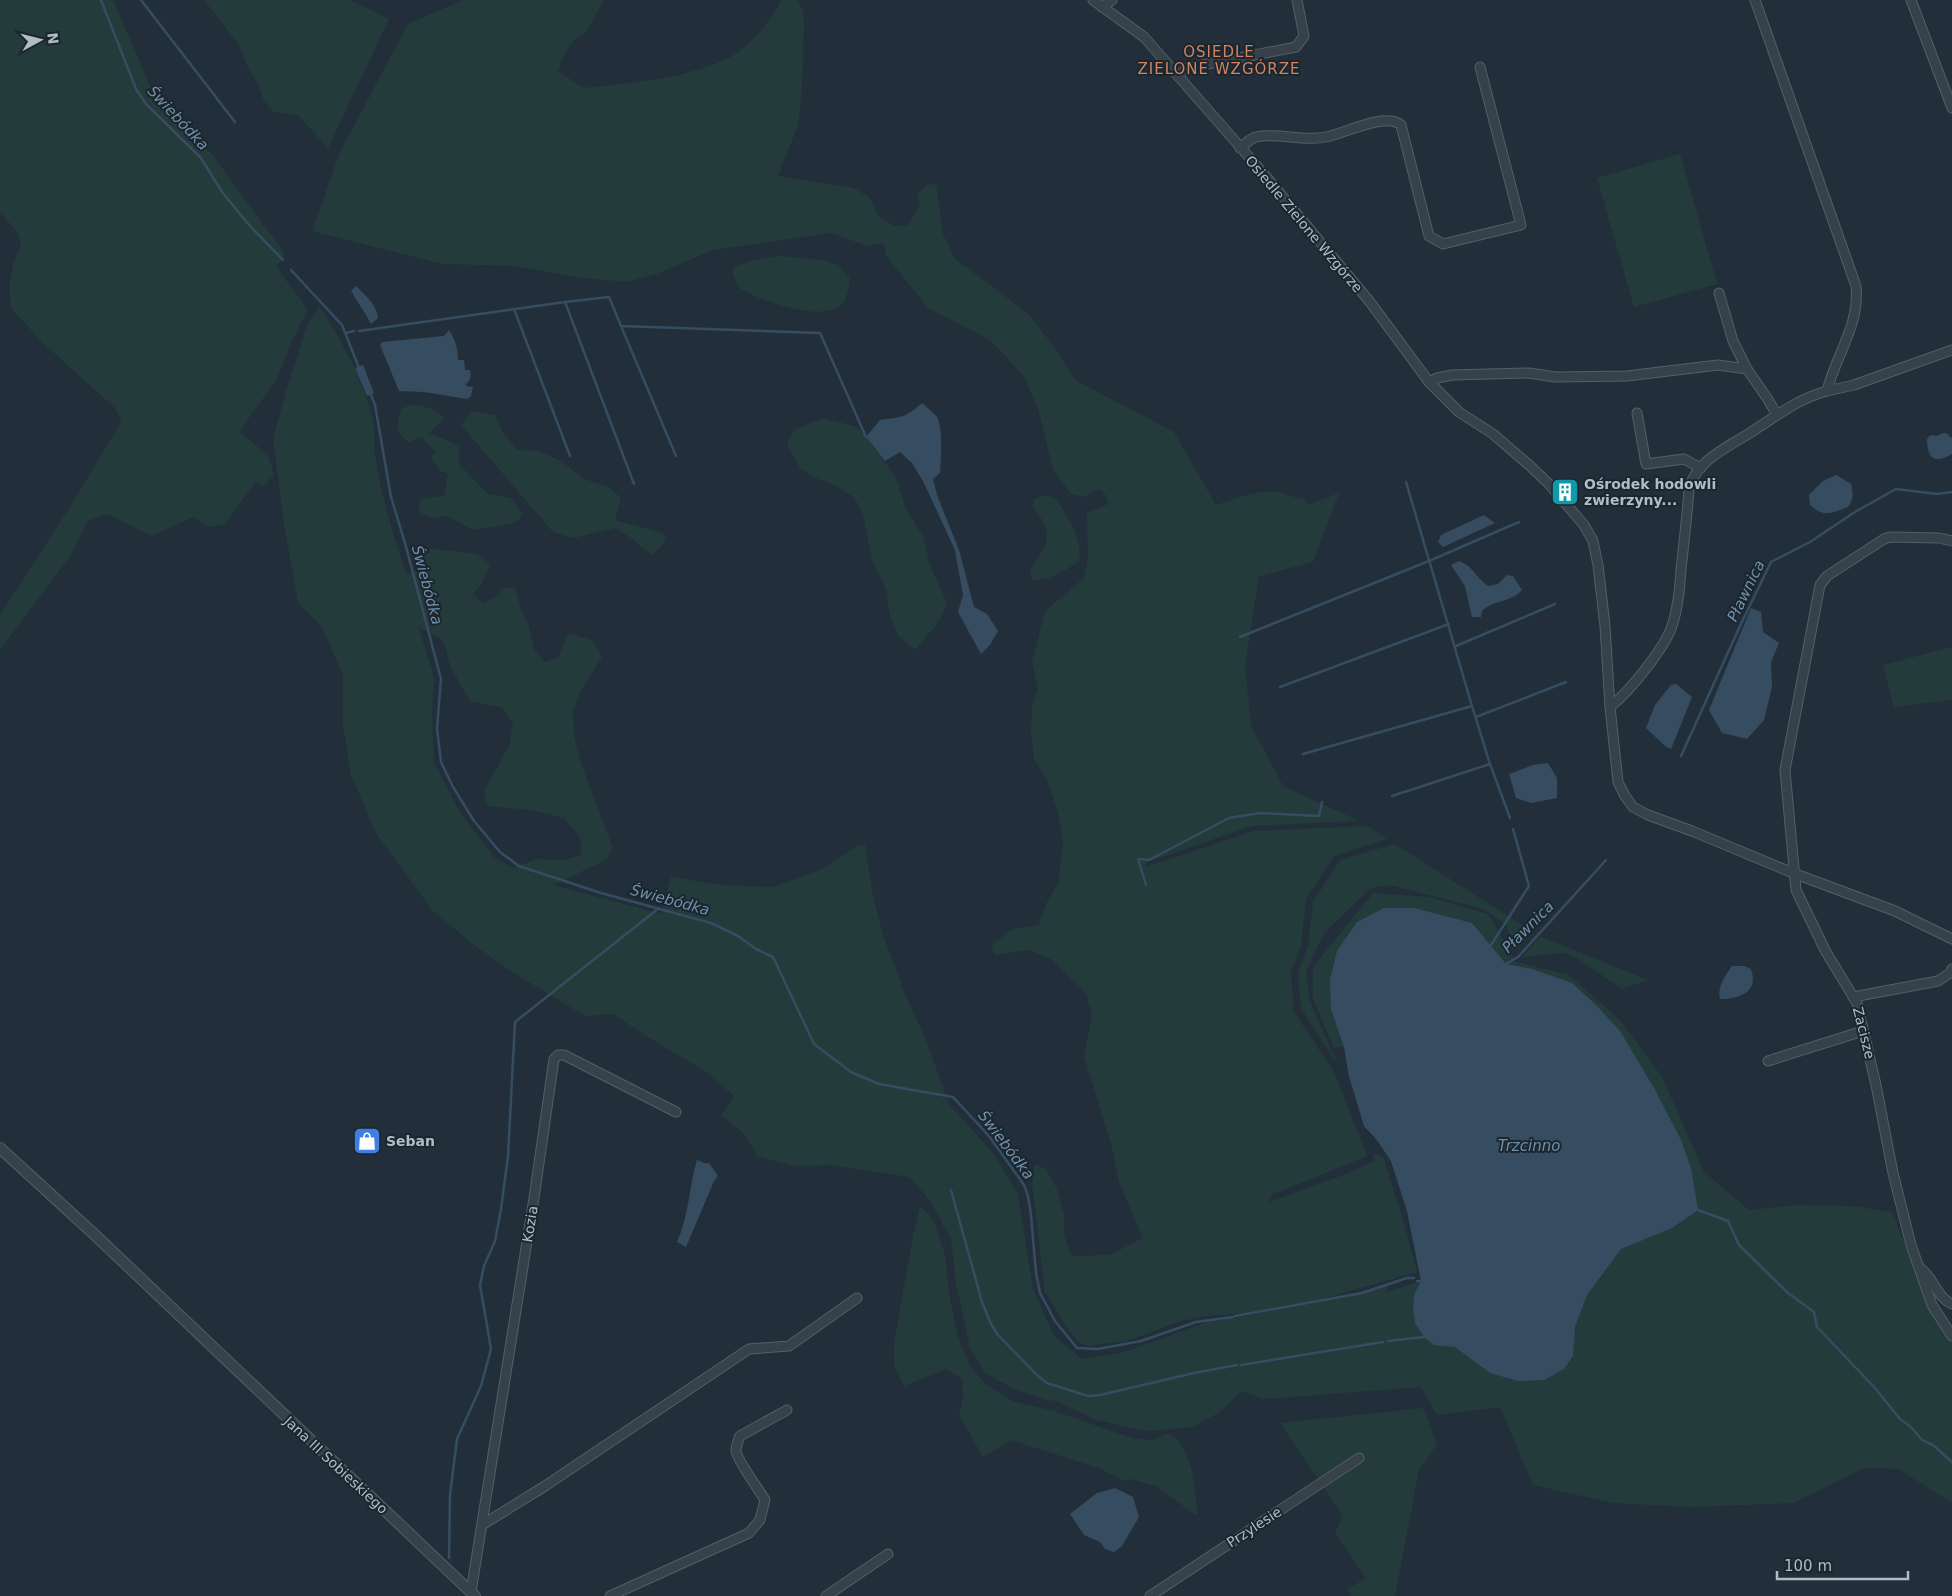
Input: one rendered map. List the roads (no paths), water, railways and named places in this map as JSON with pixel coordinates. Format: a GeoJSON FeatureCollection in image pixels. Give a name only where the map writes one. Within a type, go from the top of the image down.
{"type":"FeatureCollection","features":[{"type":"Feature","properties":{"kind":"street"},"geometry":{"type":"LineString","coordinates":[[1093,0],[1144,37],[1240,148]]}},
{"type":"Feature","properties":{"kind":"street"},"geometry":{"type":"LineString","coordinates":[[1102,7],[1112,0]]}},
{"type":"Feature","properties":{"kind":"street"},"geometry":{"type":"LineString","coordinates":[[1178,76],[1187,68],[1296,47],[1304,36],[1297,0]]}},
{"type":"Feature","properties":{"kind":"street"},"geometry":{"type":"LineString","coordinates":[[1755,0],[1856,286],[1857,295],[1854,317],[1844,348],[1831,374],[1827,391]]}},
{"type":"Feature","properties":{"kind":"street"},"geometry":{"type":"LineString","coordinates":[[1911,0],[1952,108]]}},
{"type":"Feature","properties":{"kind":"street","name":"Osiedle Zielone Wzgórze"},"geometry":{"type":"LineString","coordinates":[[1480,67],[1521,226],[1443,244],[1429,236],[1401,125],[1391,120],[1376,122],[1325,137],[1311,139],[1270,136],[1255,137],[1240,148],[1370,302],[1429,382],[1459,412],[1493,434],[1529,465],[1548,483],[1589,533],[1593,541],[1601,585],[1610,707],[1618,782],[1633,807],[1648,815],[1793,873]]}},
{"type":"Feature","properties":{"kind":"street"},"geometry":{"type":"LineString","coordinates":[[1718,293],[1733,341],[1746,369],[1777,415]]}},
{"type":"Feature","properties":{"kind":"street"},"geometry":{"type":"LineString","coordinates":[[1610,707],[1619,700],[1643,671],[1663,643],[1672,625],[1678,599],[1689,490],[1692,480],[1701,468],[1724,450],[1777,415],[1807,398],[1854,385],[1952,350]]}},
{"type":"Feature","properties":{"kind":"street"},"geometry":{"type":"LineString","coordinates":[[1429,382],[1452,375],[1529,373],[1555,377],[1627,376],[1718,365],[1746,369]]}},
{"type":"Feature","properties":{"kind":"street"},"geometry":{"type":"LineString","coordinates":[[1637,413],[1646,464],[1684,458],[1701,468]]}},
{"type":"Feature","properties":{"kind":"street","name":"Zacisze"},"geometry":{"type":"LineString","coordinates":[[1952,541],[1939,538],[1884,538],[1827,576],[1820,585],[1784,770],[1796,890],[1826,952],[1857,1003],[1910,1245],[1932,1305],[1952,1336]]}},
{"type":"Feature","properties":{"kind":"street"},"geometry":{"type":"LineString","coordinates":[[1793,873],[1895,911],[1952,939]]}},
{"type":"Feature","properties":{"kind":"street"},"geometry":{"type":"LineString","coordinates":[[1854,997],[1938,981],[1950,973],[1952,969]]}},
{"type":"Feature","properties":{"kind":"street"},"geometry":{"type":"LineString","coordinates":[[1768,1061],[1863,1031]]}},
{"type":"Feature","properties":{"kind":"street","name":"Kozia"},"geometry":{"type":"LineString","coordinates":[[473,1594],[554,1059],[558,1055],[564,1055],[676,1112]]}},
{"type":"Feature","properties":{"kind":"street","name":"Jana III Sobieskiego"},"geometry":{"type":"LineString","coordinates":[[0,1148],[88,1228],[473,1594]]}},
{"type":"Feature","properties":{"kind":"street"},"geometry":{"type":"LineString","coordinates":[[1919,1267],[1928,1273],[1945,1301],[1952,1304]]}},
{"type":"Feature","properties":{"kind":"street"},"geometry":{"type":"LineString","coordinates":[[482,1525],[554,1480],[749,1349],[790,1346],[857,1298]]}},
{"type":"Feature","properties":{"kind":"street"},"geometry":{"type":"LineString","coordinates":[[610,1596],[749,1533],[760,1520],[765,1500],[737,1458],[736,1449],[740,1436],[787,1410]]}},
{"type":"Feature","properties":{"kind":"street","name":"Przylesie"},"geometry":{"type":"LineString","coordinates":[[1150,1596],[1359,1458]]}},
{"type":"Feature","properties":{"kind":"street"},"geometry":{"type":"LineString","coordinates":[[826,1596],[888,1554]]}},
{"type":"Feature","properties":{"kind":"water"},"geometry":{"type":"Polygon","coordinates":[[[356,286],[370,300],[377,313],[378,318],[371,324],[351,291],[356,286]]]}},
{"type":"Feature","properties":{"kind":"water"},"geometry":{"type":"Polygon","coordinates":[[[449,330],[456,344],[458,360],[464,360],[465,370],[470,370],[470,379],[465,385],[473,386],[471,396],[467,399],[424,392],[399,391],[380,345],[382,342],[444,336],[449,330]]]}},
{"type":"Feature","properties":{"kind":"water"},"geometry":{"type":"Polygon","coordinates":[[[363,365],[374,393],[367,396],[355,368],[363,365]]]}},
{"type":"Feature","properties":{"kind":"water"},"geometry":{"type":"Polygon","coordinates":[[[922,403],[939,421],[941,444],[940,473],[933,479],[937,495],[959,550],[974,607],[987,614],[998,631],[990,645],[981,654],[958,612],[963,595],[955,550],[923,481],[912,463],[900,452],[885,461],[866,437],[880,420],[903,416],[922,403]]]}},
{"type":"Feature","properties":{"kind":"water"},"geometry":{"type":"Polygon","coordinates":[[[1943,433],[1952,438],[1952,454],[1941,459],[1933,458],[1927,446],[1927,439],[1931,435],[1937,436],[1943,433]]]}},
{"type":"Feature","properties":{"kind":"water"},"geometry":{"type":"Polygon","coordinates":[[[1836,475],[1851,484],[1852,499],[1848,507],[1828,513],[1820,512],[1810,505],[1809,495],[1823,481],[1836,475]]]}},
{"type":"Feature","properties":{"kind":"water"},"geometry":{"type":"Polygon","coordinates":[[[1484,515],[1495,523],[1443,547],[1438,542],[1441,535],[1484,515]]]}},
{"type":"Feature","properties":{"kind":"water"},"geometry":{"type":"Polygon","coordinates":[[[1459,561],[1467,565],[1488,586],[1498,584],[1507,575],[1513,576],[1522,590],[1513,597],[1487,607],[1482,611],[1481,617],[1472,617],[1465,586],[1451,565],[1459,561]]]}},
{"type":"Feature","properties":{"kind":"water"},"geometry":{"type":"Polygon","coordinates":[[[1751,608],[1761,612],[1763,632],[1779,643],[1771,662],[1772,687],[1764,720],[1747,739],[1722,733],[1709,710],[1751,608]]]}},
{"type":"Feature","properties":{"kind":"water"},"geometry":{"type":"Polygon","coordinates":[[[1676,684],[1692,697],[1671,749],[1665,746],[1646,728],[1655,705],[1671,685],[1676,684]]]}},
{"type":"Feature","properties":{"kind":"water"},"geometry":{"type":"Polygon","coordinates":[[[1548,763],[1557,778],[1557,798],[1531,803],[1516,798],[1509,774],[1533,765],[1548,763]]]}},
{"type":"Feature","properties":{"kind":"water","name":"Trzcinno"},"geometry":{"type":"Polygon","coordinates":[[[1384,908],[1414,908],[1472,923],[1506,964],[1532,969],[1572,983],[1620,1031],[1654,1088],[1681,1140],[1691,1168],[1698,1210],[1672,1228],[1621,1249],[1587,1295],[1575,1327],[1573,1356],[1564,1369],[1544,1380],[1518,1381],[1490,1373],[1455,1347],[1434,1345],[1424,1337],[1415,1323],[1414,1295],[1421,1281],[1407,1211],[1391,1161],[1377,1140],[1364,1126],[1349,1076],[1344,1047],[1331,1009],[1330,980],[1337,951],[1357,922],[1384,908]]]}},
{"type":"Feature","properties":{"kind":"water"},"geometry":{"type":"Polygon","coordinates":[[[1732,966],[1744,966],[1751,969],[1753,977],[1750,989],[1741,996],[1720,999],[1721,986],[1732,966]]]}},
{"type":"Feature","properties":{"kind":"water"},"geometry":{"type":"Polygon","coordinates":[[[697,1160],[709,1163],[718,1176],[714,1181],[686,1247],[677,1242],[684,1222],[697,1160]]]}},
{"type":"Feature","properties":{"kind":"water"},"geometry":{"type":"Polygon","coordinates":[[[1115,1488],[1133,1497],[1139,1517],[1122,1546],[1114,1552],[1105,1549],[1100,1542],[1084,1535],[1070,1514],[1097,1493],[1115,1488]]]}},
{"type":"Feature","properties":{"kind":"waterway","name":"Świebódka"},"geometry":{"type":"LineString","coordinates":[[101,0],[136,89],[146,104],[201,158],[222,192],[250,226],[283,260]]}},
{"type":"Feature","properties":{"kind":"waterway"},"geometry":{"type":"LineString","coordinates":[[141,0],[235,122]]}},
{"type":"Feature","properties":{"kind":"waterway","name":"Świebódka"},"geometry":{"type":"LineString","coordinates":[[291,270],[342,325],[359,368]]}},
{"type":"Feature","properties":{"kind":"waterway"},"geometry":{"type":"LineString","coordinates":[[359,331],[609,297],[621,326],[820,333],[866,437]]}},
{"type":"Feature","properties":{"kind":"waterway"},"geometry":{"type":"LineString","coordinates":[[565,302],[634,484]]}},
{"type":"Feature","properties":{"kind":"waterway"},"geometry":{"type":"LineString","coordinates":[[514,309],[570,456]]}},
{"type":"Feature","properties":{"kind":"waterway"},"geometry":{"type":"LineString","coordinates":[[621,326],[676,456]]}},
{"type":"Feature","properties":{"kind":"waterway"},"geometry":{"type":"LineString","coordinates":[[346,333],[354,331]]}},
{"type":"Feature","properties":{"kind":"waterway","name":"Świebódka"},"geometry":{"type":"LineString","coordinates":[[370,393],[375,405],[391,497],[441,679],[437,729],[441,762],[453,787],[474,821],[500,852],[519,866],[601,893],[711,923],[738,936],[756,949],[773,957],[814,1044],[851,1072],[879,1084],[953,1097],[989,1136],[1024,1185],[1031,1215],[1036,1273],[1040,1293],[1055,1321],[1077,1348],[1098,1349],[1141,1341],[1196,1322],[1233,1317]]}},
{"type":"Feature","properties":{"kind":"waterway"},"geometry":{"type":"LineString","coordinates":[[1406,482],[1472,706],[1490,764],[1510,818]]}},
{"type":"Feature","properties":{"kind":"waterway","name":"Pławnica"},"geometry":{"type":"LineString","coordinates":[[1681,756],[1771,562],[1810,542],[1855,512],[1896,489],[1937,494],[1952,492]]}},
{"type":"Feature","properties":{"kind":"waterway"},"geometry":{"type":"LineString","coordinates":[[1240,637],[1429,561],[1519,522]]}},
{"type":"Feature","properties":{"kind":"waterway"},"geometry":{"type":"LineString","coordinates":[[1456,646],[1555,604]]}},
{"type":"Feature","properties":{"kind":"waterway"},"geometry":{"type":"LineString","coordinates":[[1280,687],[1449,624]]}},
{"type":"Feature","properties":{"kind":"waterway"},"geometry":{"type":"LineString","coordinates":[[1476,717],[1566,682]]}},
{"type":"Feature","properties":{"kind":"waterway"},"geometry":{"type":"LineString","coordinates":[[1303,754],[1472,706]]}},
{"type":"Feature","properties":{"kind":"waterway"},"geometry":{"type":"LineString","coordinates":[[1392,796],[1490,764]]}},
{"type":"Feature","properties":{"kind":"waterway"},"geometry":{"type":"LineString","coordinates":[[1146,885],[1138,859],[1149,860],[1229,818],[1260,813],[1319,816],[1322,802]]}},
{"type":"Feature","properties":{"kind":"waterway"},"geometry":{"type":"LineString","coordinates":[[1491,945],[1529,886],[1513,829]]}},
{"type":"Feature","properties":{"kind":"waterway","name":"Pławnica"},"geometry":{"type":"LineString","coordinates":[[1506,964],[1518,957],[1606,860]]}},
{"type":"Feature","properties":{"kind":"waterway"},"geometry":{"type":"LineString","coordinates":[[449,1558],[450,1495],[457,1439],[481,1386],[491,1349],[480,1285],[484,1266],[495,1241],[501,1209],[508,1156],[515,1022],[659,908]]}},
{"type":"Feature","properties":{"kind":"waterway"},"geometry":{"type":"LineString","coordinates":[[951,1190],[982,1302],[991,1324],[998,1335],[1047,1383],[1088,1396],[1100,1395],[1237,1365]]}},
{"type":"Feature","properties":{"kind":"waterway"},"geometry":{"type":"LineString","coordinates":[[1698,1210],[1728,1221],[1739,1245],[1788,1293],[1814,1312],[1817,1327],[1875,1388],[1900,1419],[1911,1427],[1922,1440],[1933,1445],[1952,1462]]}},
{"type":"Feature","properties":{"kind":"waterway","name":"Świebódka"},"geometry":{"type":"LineString","coordinates":[[1235,1316],[1362,1293],[1407,1278],[1414,1278]]}},
{"type":"Feature","properties":{"kind":"waterway"},"geometry":{"type":"LineString","coordinates":[[1388,1341],[1424,1337]]}},
{"type":"Feature","properties":{"kind":"waterway"},"geometry":{"type":"LineString","coordinates":[[1241,1365],[1383,1342]]}},
{"type":"Feature","properties":{"kind":"place","name":"Ośrodek hodowli zwierzyny..."},"geometry":{"type":"Point","coordinates":[1565,492]}},
{"type":"Feature","properties":{"kind":"place","name":"Seban"},"geometry":{"type":"Point","coordinates":[367,1141]}},
{"type":"Feature","properties":{"kind":"district","name":"OSIEDLE ZIELONE WZGÓRZE"},"geometry":{"type":"Point","coordinates":[1219,60]}}]}
